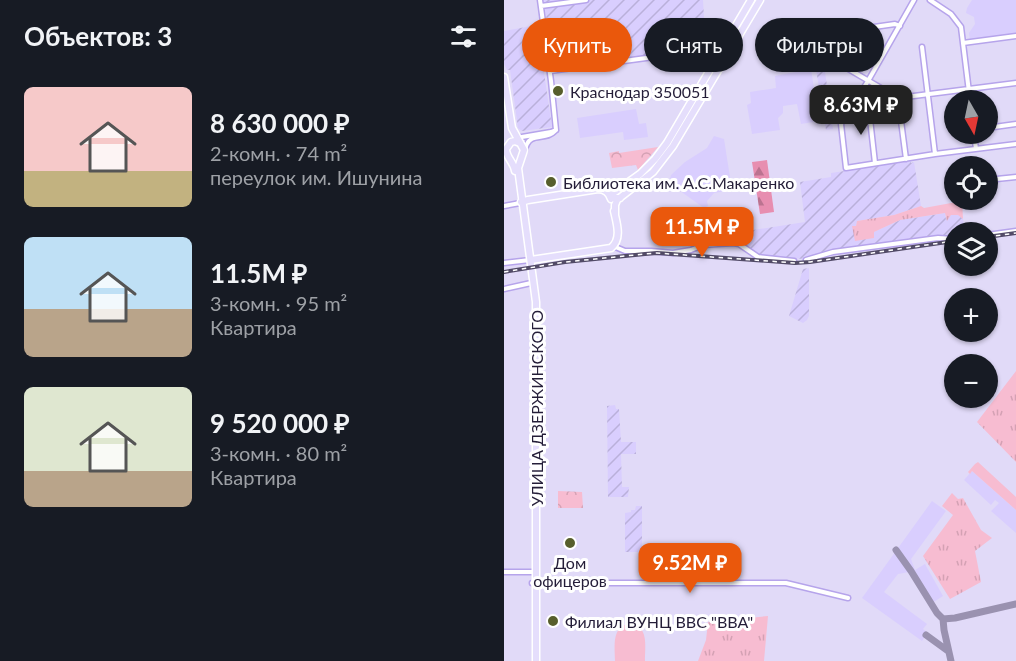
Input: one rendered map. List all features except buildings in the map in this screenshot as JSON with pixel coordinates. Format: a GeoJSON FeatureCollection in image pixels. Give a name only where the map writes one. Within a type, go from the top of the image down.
{"type":"FeatureCollection","features":[{"type":"Feature","properties":{"kind":"main road"},"geometry":{"type":"LineString","coordinates":[[740,18],[751,0]]}},
{"type":"Feature","properties":{"kind":"main road"},"geometry":{"type":"LineString","coordinates":[[743,26],[760,0]]}},
{"type":"Feature","properties":{"kind":"main road"},"geometry":{"type":"LineString","coordinates":[[615,215],[615,203],[658,166],[678,139],[712,72]]}},
{"type":"Feature","properties":{"kind":"main road"},"geometry":{"type":"LineString","coordinates":[[504,77],[517,137],[524,154],[516,160],[507,157]]}},
{"type":"Feature","properties":{"kind":"main road"},"geometry":{"type":"LineString","coordinates":[[620,197],[615,199],[612,194],[651,164],[708,80]]}},
{"type":"Feature","properties":{"kind":"main road","name":"УЛИЦА ДЗЕРЖИНСКОГО"},"geometry":{"type":"LineString","coordinates":[[517,137],[515,141],[507,145],[506,155],[514,165],[536,302],[534,572]]}},
{"type":"Feature","properties":{"kind":"main road","name":"УЛИЦА ДЗЕРЖИНСКОГО"},"geometry":{"type":"LineString","coordinates":[[521,202],[518,168],[524,154]]}},
{"type":"Feature","properties":{"kind":"main road"},"geometry":{"type":"LineString","coordinates":[[521,202],[629,183]]}},
{"type":"Feature","properties":{"kind":"main road"},"geometry":{"type":"LineString","coordinates":[[530,260],[600,250],[613,246],[617,242],[615,215],[610,196],[607,192],[598,189]]}},
{"type":"Feature","properties":{"kind":"main road","name":"УЛИЦА ДЗЕРЖИНСКОГО"},"geometry":{"type":"LineString","coordinates":[[530,260],[534,320],[534,661]]}},
{"type":"Feature","properties":{"kind":"street"},"geometry":{"type":"LineString","coordinates":[[540,0],[543,18]]}},
{"type":"Feature","properties":{"kind":"street"},"geometry":{"type":"LineString","coordinates":[[541,6],[586,0]]}},
{"type":"Feature","properties":{"kind":"street"},"geometry":{"type":"LineString","coordinates":[[914,0],[841,124],[846,168],[1016,144]]}},
{"type":"Feature","properties":{"kind":"street"},"geometry":{"type":"LineString","coordinates":[[930,0],[949,12],[961,27],[968,89]]}},
{"type":"Feature","properties":{"kind":"street"},"geometry":{"type":"LineString","coordinates":[[884,26],[895,24],[900,26]]}},
{"type":"Feature","properties":{"kind":"street"},"geometry":{"type":"LineString","coordinates":[[963,44],[1016,36]]}},
{"type":"Feature","properties":{"kind":"street"},"geometry":{"type":"LineString","coordinates":[[922,47],[935,154]]}},
{"type":"Feature","properties":{"kind":"street"},"geometry":{"type":"LineString","coordinates":[[550,72],[556,130]]}},
{"type":"Feature","properties":{"kind":"street"},"geometry":{"type":"LineString","coordinates":[[853,72],[898,98],[1016,83]]}},
{"type":"Feature","properties":{"kind":"street"},"geometry":{"type":"LineString","coordinates":[[898,98],[906,159]]}},
{"type":"Feature","properties":{"kind":"street"},"geometry":{"type":"LineString","coordinates":[[852,106],[870,119],[875,163]]}},
{"type":"Feature","properties":{"kind":"street"},"geometry":{"type":"LineString","coordinates":[[998,126],[1016,124]]}},
{"type":"Feature","properties":{"kind":"street"},"geometry":{"type":"LineString","coordinates":[[517,137],[556,130]]}},
{"type":"Feature","properties":{"kind":"street"},"geometry":{"type":"LineString","coordinates":[[524,154],[526,143],[529,140],[552,134],[556,130]]}},
{"type":"Feature","properties":{"kind":"street"},"geometry":{"type":"LineString","coordinates":[[975,144],[976,149]]}},
{"type":"Feature","properties":{"kind":"street"},"geometry":{"type":"LineString","coordinates":[[998,179],[1016,177]]}},
{"type":"Feature","properties":{"kind":"street"},"geometry":{"type":"LineString","coordinates":[[504,206],[521,202]]}},
{"type":"Feature","properties":{"kind":"street"},"geometry":{"type":"LineString","coordinates":[[998,233],[1016,231]]}},
{"type":"Feature","properties":{"kind":"street"},"geometry":{"type":"LineString","coordinates":[[806,261],[833,252],[944,238]]}},
{"type":"Feature","properties":{"kind":"street"},"geometry":{"type":"LineString","coordinates":[[613,246],[625,251],[651,250],[673,253],[703,245],[733,243],[739,244],[755,257],[794,261]]}},
{"type":"Feature","properties":{"kind":"street"},"geometry":{"type":"LineString","coordinates":[[504,263],[530,260]]}},
{"type":"Feature","properties":{"kind":"street"},"geometry":{"type":"LineString","coordinates":[[504,289],[531,283]]}},
{"type":"Feature","properties":{"kind":"street"},"geometry":{"type":"LineString","coordinates":[[504,572],[534,572]]}},
{"type":"Feature","properties":{"kind":"street"},"geometry":{"type":"LineString","coordinates":[[534,583],[786,583],[848,598]]}},
{"type":"Feature","properties":{"kind":"shaded area"},"geometry":{"type":"Polygon","coordinates":[[[542,0],[703,0],[704,18],[644,18],[644,58],[632,59],[632,18],[546,18],[542,0]]]}},
{"type":"Feature","properties":{"kind":"shaded area"},"geometry":{"type":"Polygon","coordinates":[[[972,0],[1016,0],[1016,34],[970,40],[969,33],[975,24],[974,17],[966,13],[972,0]]]}},
{"type":"Feature","properties":{"kind":"shaded area"},"geometry":{"type":"Polygon","coordinates":[[[522,28],[522,72],[544,72],[552,127],[522,131],[518,128],[510,70],[507,70],[504,64],[504,31],[522,28]]]}},
{"type":"Feature","properties":{"kind":"shaded area"},"geometry":{"type":"Polygon","coordinates":[[[811,72],[819,121],[801,124],[797,104],[783,106],[783,113],[778,118],[780,130],[752,134],[747,105],[751,103],[750,92],[776,88],[775,76],[811,72]]]}},
{"type":"Feature","properties":{"kind":"shaded area"},"geometry":{"type":"Polygon","coordinates":[[[816,72],[825,72],[833,129],[826,130],[816,72]]]}},
{"type":"Feature","properties":{"kind":"shaded area"},"geometry":{"type":"Polygon","coordinates":[[[636,109],[639,124],[646,123],[648,137],[624,140],[623,132],[580,138],[577,118],[636,109]]]}},
{"type":"Feature","properties":{"kind":"shaded area"},"geometry":{"type":"Polygon","coordinates":[[[714,136],[724,139],[732,190],[714,193],[707,201],[708,206],[704,208],[669,183],[671,175],[685,162],[707,148],[714,136]]]}},
{"type":"Feature","properties":{"kind":"shaded area"},"geometry":{"type":"Polygon","coordinates":[[[914,162],[921,206],[894,215],[857,221],[856,226],[853,226],[874,232],[900,220],[945,213],[946,220],[951,215],[959,215],[963,222],[944,222],[944,240],[804,259],[762,256],[738,242],[730,241],[729,234],[733,226],[747,231],[805,222],[800,182],[831,177],[831,173],[914,162]]]}},
{"type":"Feature","properties":{"kind":"shaded area"},"geometry":{"type":"Polygon","coordinates":[[[809,268],[809,316],[803,323],[789,316],[803,269],[809,268]]]}},
{"type":"Feature","properties":{"kind":"shaded area"},"geometry":{"type":"Polygon","coordinates":[[[615,405],[616,409],[619,409],[621,442],[636,442],[636,454],[621,454],[622,487],[629,487],[628,497],[608,497],[607,406],[615,405]]]}},
{"type":"Feature","properties":{"kind":"shaded area"},"geometry":{"type":"Polygon","coordinates":[[[972,471],[1016,510],[1016,533],[991,511],[999,503],[995,500],[991,505],[964,480],[972,471]]]}},
{"type":"Feature","properties":{"kind":"shaded area"},"geometry":{"type":"Polygon","coordinates":[[[932,501],[946,511],[911,559],[915,570],[925,564],[943,596],[929,605],[909,572],[898,574],[884,592],[927,624],[923,629],[928,633],[922,641],[862,598],[932,501]]]}},
{"type":"Feature","properties":{"kind":"shaded area"},"geometry":{"type":"Polygon","coordinates":[[[636,506],[642,506],[642,552],[625,552],[625,513],[635,510],[636,506]]]}},
{"type":"Feature","properties":{"kind":"green space"},"geometry":{"type":"Polygon","coordinates":[[[658,147],[638,170],[636,165],[612,168],[609,153],[658,147]]]}},
{"type":"Feature","properties":{"kind":"green space"},"geometry":{"type":"Polygon","coordinates":[[[767,160],[774,212],[760,214],[752,162],[767,160]]]}},
{"type":"Feature","properties":{"kind":"green space"},"geometry":{"type":"Polygon","coordinates":[[[944,204],[944,210],[962,210],[963,219],[958,215],[951,215],[947,221],[945,213],[900,220],[874,232],[874,238],[855,241],[852,226],[856,226],[857,221],[894,215],[921,206],[924,208],[944,204]]]}},
{"type":"Feature","properties":{"kind":"green space"},"geometry":{"type":"Polygon","coordinates":[[[1016,371],[1016,462],[977,422],[988,408],[998,408],[998,395],[1016,371]]]}},
{"type":"Feature","properties":{"kind":"green space"},"geometry":{"type":"Polygon","coordinates":[[[978,462],[1016,497],[1016,510],[972,471],[970,474],[968,472],[978,462]]]}},
{"type":"Feature","properties":{"kind":"green space"},"geometry":{"type":"Polygon","coordinates":[[[558,491],[582,492],[583,508],[558,508],[558,491]]]}},
{"type":"Feature","properties":{"kind":"green space"},"geometry":{"type":"Polygon","coordinates":[[[952,493],[958,499],[963,498],[981,530],[992,538],[975,551],[981,582],[950,599],[923,556],[953,515],[942,506],[952,493]]]}},
{"type":"Feature","properties":{"kind":"green space"},"geometry":{"type":"Polygon","coordinates":[[[768,616],[764,661],[698,661],[706,640],[708,622],[768,616]]]}},
{"type":"Feature","properties":{"kind":"green space"},"geometry":{"type":"Polygon","coordinates":[[[630,623],[640,628],[645,637],[645,661],[615,661],[615,638],[624,625],[630,623]]]}},
{"type":"Feature","properties":{"kind":"taxiway"},"geometry":{"type":"LineString","coordinates":[[896,550],[943,619],[1016,604]]}},
{"type":"Feature","properties":{"kind":"taxiway"},"geometry":{"type":"LineString","coordinates":[[943,619],[951,661]]}},
{"type":"Feature","properties":{"kind":"taxiway"},"geometry":{"type":"LineString","coordinates":[[926,635],[948,651]]}},
{"type":"Feature","properties":{"kind":"railway"},"geometry":{"type":"LineString","coordinates":[[998,235],[1016,233]]}},
{"type":"Feature","properties":{"kind":"railway"},"geometry":{"type":"LineString","coordinates":[[504,272],[565,262],[657,253],[795,263],[810,262],[944,242]]}},
{"type":"Feature","properties":{"kind":"place","name":"Краснодар 350051"},"geometry":{"type":"Point","coordinates":[558,91]}},
{"type":"Feature","properties":{"kind":"place","name":"Библиотека им. А.С.Макаренко"},"geometry":{"type":"Point","coordinates":[551,182]}},
{"type":"Feature","properties":{"kind":"place","name":"Дом офицеров"},"geometry":{"type":"Point","coordinates":[570,543]}},
{"type":"Feature","properties":{"kind":"place","name":"Филиал ВУНЦ ВВС \"ВВА\""},"geometry":{"type":"Point","coordinates":[553,621]}}]}
